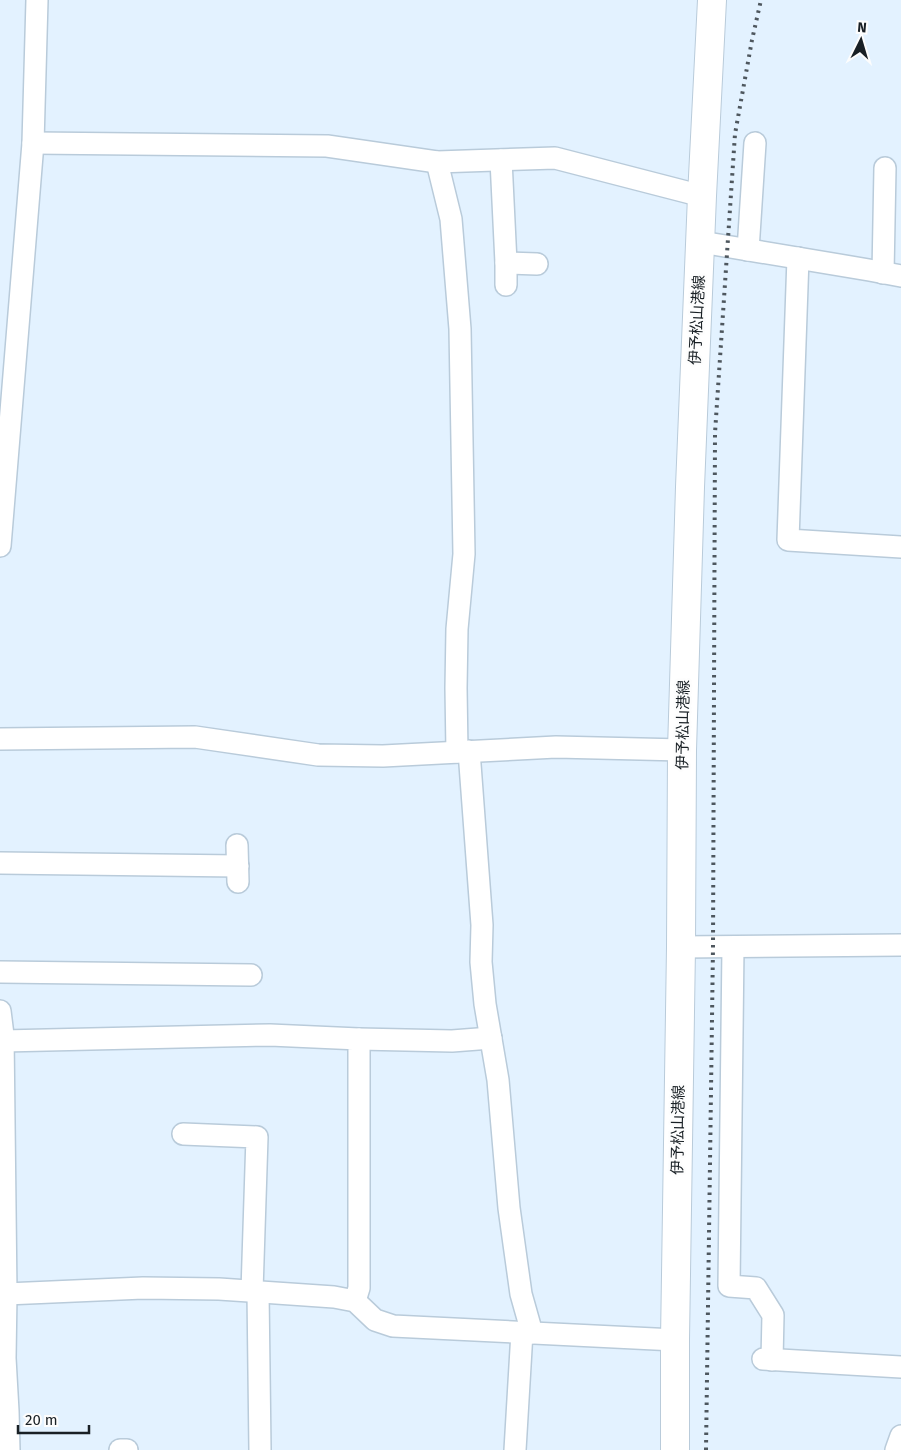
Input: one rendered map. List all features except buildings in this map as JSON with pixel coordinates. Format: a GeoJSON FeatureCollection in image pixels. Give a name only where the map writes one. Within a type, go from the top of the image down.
{"type":"FeatureCollection","features":[{"type":"Feature","properties":{"kind":"main road","name":"伊予松山港線"},"geometry":{"type":"LineString","coordinates":[[675,1450],[682,750],[690,487],[712,0]]}},
{"type":"Feature","properties":{"kind":"street"},"geometry":{"type":"LineString","coordinates":[[1,532],[6,407],[33,143],[36,0]]}},
{"type":"Feature","properties":{"kind":"street"},"geometry":{"type":"LineString","coordinates":[[33,143],[327,146],[437,162],[555,158],[702,196]]}},
{"type":"Feature","properties":{"kind":"street"},"geometry":{"type":"LineString","coordinates":[[748,250],[755,143]]}},
{"type":"Feature","properties":{"kind":"street"},"geometry":{"type":"LineString","coordinates":[[501,160],[506,285]]}},
{"type":"Feature","properties":{"kind":"street"},"geometry":{"type":"LineString","coordinates":[[437,162],[450,219],[460,329],[464,554],[457,629],[456,688],[482,925],[481,962],[498,1080],[509,1208],[527,1333],[515,1450]]}},
{"type":"Feature","properties":{"kind":"street"},"geometry":{"type":"LineString","coordinates":[[701,242],[892,275],[885,168]]}},
{"type":"Feature","properties":{"kind":"street"},"geometry":{"type":"LineString","coordinates":[[798,258],[788,540],[901,547]]}},
{"type":"Feature","properties":{"kind":"street"},"geometry":{"type":"LineString","coordinates":[[506,263],[537,264]]}},
{"type":"Feature","properties":{"kind":"street"},"geometry":{"type":"LineString","coordinates":[[0,739],[195,737],[318,755],[383,756],[556,746],[682,750]]}},
{"type":"Feature","properties":{"kind":"street"},"geometry":{"type":"LineString","coordinates":[[0,863],[238,864]]}},
{"type":"Feature","properties":{"kind":"street"},"geometry":{"type":"LineString","coordinates":[[681,947],[901,945]]}},
{"type":"Feature","properties":{"kind":"street"},"geometry":{"type":"LineString","coordinates":[[733,947],[728,1286],[756,1288],[773,1315],[767,1360],[901,1367]]}},
{"type":"Feature","properties":{"kind":"street"},"geometry":{"type":"LineString","coordinates":[[0,972],[251,975]]}},
{"type":"Feature","properties":{"kind":"street"},"geometry":{"type":"LineString","coordinates":[[0,1012],[3,1041],[6,1294],[2,1358],[8,1411],[9,1450]]}},
{"type":"Feature","properties":{"kind":"street"},"geometry":{"type":"LineString","coordinates":[[3,1041],[270,1035],[359,1039],[452,1040],[491,1038]]}},
{"type":"Feature","properties":{"kind":"street"},"geometry":{"type":"LineString","coordinates":[[355,1302],[359,1288],[359,1039]]}},
{"type":"Feature","properties":{"kind":"street"},"geometry":{"type":"LineString","coordinates":[[183,1134],[257,1137],[255,1292],[260,1450]]}},
{"type":"Feature","properties":{"kind":"street"},"geometry":{"type":"LineString","coordinates":[[6,1294],[143,1288],[219,1289],[334,1297],[355,1302],[375,1320],[393,1326],[675,1340]]}},
{"type":"Feature","properties":{"kind":"street"},"geometry":{"type":"LineString","coordinates":[[896,1450],[901,1436]]}},
{"type":"Feature","properties":{"kind":"street"},"geometry":{"type":"LineString","coordinates":[[120,1450],[127,1450]]}},
{"type":"Feature","properties":{"kind":"railway"},"geometry":{"type":"LineString","coordinates":[[706,1450],[713,947],[715,433],[735,134],[761,0]]}}]}
